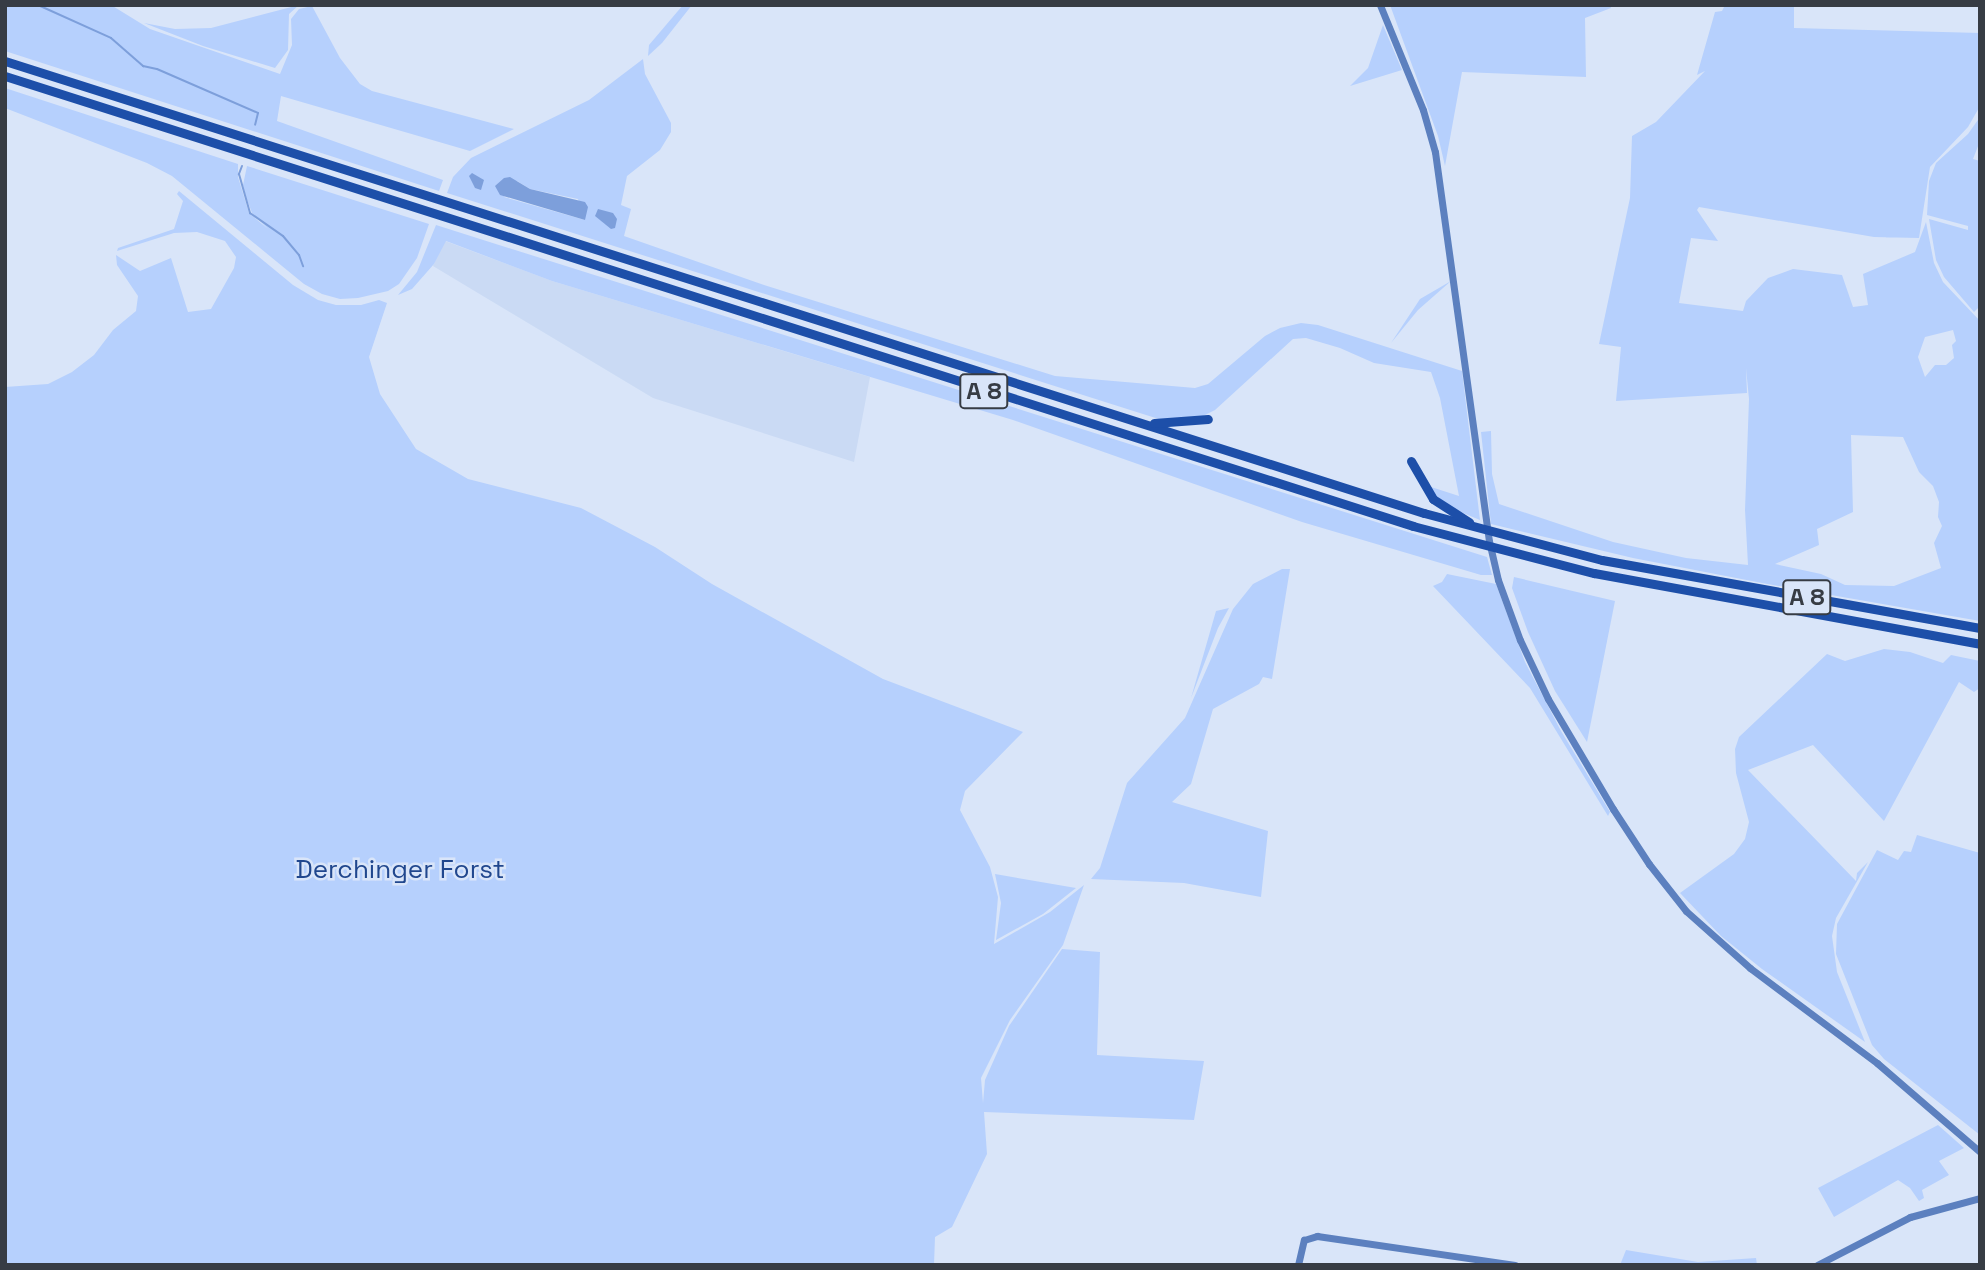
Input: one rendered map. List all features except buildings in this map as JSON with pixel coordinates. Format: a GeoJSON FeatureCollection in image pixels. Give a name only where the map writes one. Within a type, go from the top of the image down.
{"type":"FeatureCollection","features":[{"type":"Feature","properties":{"kind":"highway","name":"A 8"},"geometry":{"type":"LineString","coordinates":[[5,61],[1479,529],[1602,560],[1980,628]]}},
{"type":"Feature","properties":{"kind":"highway","name":"A 8"},"geometry":{"type":"LineString","coordinates":[[5,76],[1413,526],[1594,573],[1980,644]]}},
{"type":"Feature","properties":{"kind":"highway"},"geometry":{"type":"LineString","coordinates":[[1136,421],[1174,424],[1208,419]]}},
{"type":"Feature","properties":{"kind":"highway"},"geometry":{"type":"LineString","coordinates":[[1411,461],[1433,499],[1479,529]]}},
{"type":"Feature","properties":{"kind":"main road"},"geometry":{"type":"LineString","coordinates":[[1380,5],[1423,110],[1436,152],[1482,503],[1498,580],[1520,640],[1560,723],[1649,864],[1686,911],[1750,968],[1825,1022],[1980,1152]]}},
{"type":"Feature","properties":{"kind":"main road"},"geometry":{"type":"LineString","coordinates":[[1817,1265],[1910,1217],[1980,1198]]}},
{"type":"Feature","properties":{"kind":"main road"},"geometry":{"type":"LineString","coordinates":[[1298,1265],[1304,1240],[1317,1236],[1515,1265]]}},
{"type":"Feature","properties":{"kind":"shaded area"},"geometry":{"type":"Polygon","coordinates":[[[472,173],[484,180],[481,190],[475,188],[469,176],[472,173]]]}},
{"type":"Feature","properties":{"kind":"shaded area"},"geometry":{"type":"Polygon","coordinates":[[[510,177],[530,189],[585,202],[588,207],[585,220],[500,195],[495,186],[504,178],[510,177]]]}},
{"type":"Feature","properties":{"kind":"shaded area"},"geometry":{"type":"Polygon","coordinates":[[[598,209],[613,213],[617,219],[615,228],[611,229],[595,216],[598,209]]]}},
{"type":"Feature","properties":{"kind":"shaded area"},"geometry":{"type":"Polygon","coordinates":[[[445,241],[552,281],[870,377],[854,462],[653,398],[433,266],[445,241]]]}},
{"type":"Feature","properties":{"kind":"green space"},"geometry":{"type":"Polygon","coordinates":[[[5,5],[111,5],[150,29],[280,74],[292,45],[291,19],[299,9],[312,6],[340,58],[360,84],[372,91],[514,129],[470,151],[281,96],[277,121],[443,180],[439,191],[5,51],[5,5]]]}},
{"type":"Feature","properties":{"kind":"green space"},"geometry":{"type":"Polygon","coordinates":[[[299,5],[289,14],[288,50],[275,68],[203,46],[144,23],[175,29],[211,28],[299,5]]]}},
{"type":"Feature","properties":{"kind":"green space"},"geometry":{"type":"Polygon","coordinates":[[[683,5],[692,5],[662,43],[648,56],[649,45],[683,5]]]}},
{"type":"Feature","properties":{"kind":"green space"},"geometry":{"type":"Polygon","coordinates":[[[1390,5],[1610,5],[1611,8],[1585,18],[1586,77],[1462,72],[1445,166],[1438,136],[1390,5]]]}},
{"type":"Feature","properties":{"kind":"green space"},"geometry":{"type":"Polygon","coordinates":[[[1725,5],[1794,5],[1794,28],[1980,33],[1980,106],[1968,127],[1930,167],[1919,238],[1874,237],[1699,207],[1697,210],[1718,241],[1691,238],[1679,303],[1743,311],[1746,301],[1768,278],[1793,269],[1842,275],[1853,307],[1868,305],[1863,274],[1915,252],[1926,222],[1934,263],[1943,282],[1980,321],[1980,621],[1633,558],[1491,524],[1481,432],[1491,431],[1492,474],[1499,504],[1613,542],[1686,558],[1748,565],[1745,510],[1749,399],[1746,368],[1747,393],[1616,401],[1621,347],[1599,344],[1630,198],[1632,136],[1656,122],[1705,71],[1697,75],[1715,12],[1722,11],[1725,5]],[[1953,330],[1925,337],[1918,357],[1925,377],[1935,365],[1946,365],[1954,358],[1952,345],[1956,341],[1953,330]],[[1851,435],[1853,512],[1817,529],[1819,545],[1775,564],[1821,574],[1845,585],[1894,586],[1941,568],[1934,543],[1942,526],[1938,517],[1939,502],[1933,486],[1919,472],[1903,437],[1851,435]]]}},
{"type":"Feature","properties":{"kind":"green space"},"geometry":{"type":"Polygon","coordinates":[[[1383,25],[1402,70],[1350,86],[1368,68],[1383,25]]]}},
{"type":"Feature","properties":{"kind":"green space"},"geometry":{"type":"Polygon","coordinates":[[[643,59],[645,74],[671,123],[671,132],[660,150],[627,176],[621,205],[631,209],[624,236],[764,285],[1055,376],[1195,388],[1208,384],[1265,336],[1280,328],[1301,323],[1318,325],[1462,371],[1480,520],[1446,506],[1428,486],[1459,496],[1440,398],[1431,372],[1374,363],[1340,348],[1306,338],[1293,339],[1215,410],[1199,418],[1165,421],[447,193],[453,177],[471,158],[589,100],[643,59]],[[517,181],[504,197],[585,220],[578,199],[530,189],[517,181]]]}},
{"type":"Feature","properties":{"kind":"green space"},"geometry":{"type":"Polygon","coordinates":[[[5,88],[238,164],[238,177],[249,213],[268,229],[252,213],[246,197],[243,185],[247,166],[429,224],[417,258],[399,284],[388,291],[340,299],[322,294],[304,284],[172,176],[147,163],[5,108],[5,88]]]}},
{"type":"Feature","properties":{"kind":"green space"},"geometry":{"type":"Polygon","coordinates":[[[1980,117],[1980,141],[1973,159],[1980,161],[1980,306],[1974,312],[1944,277],[1936,260],[1929,219],[1968,230],[1968,226],[1927,215],[1929,181],[1936,163],[1968,134],[1980,117]]]}},
{"type":"Feature","properties":{"kind":"green space","name":"Derchinger Forst"},"geometry":{"type":"Polygon","coordinates":[[[179,191],[293,285],[318,300],[336,305],[361,305],[379,300],[387,303],[369,357],[380,394],[416,449],[468,479],[581,508],[655,547],[712,584],[883,679],[1023,732],[965,791],[960,810],[990,867],[998,897],[994,944],[1050,912],[1084,885],[1063,945],[1010,1020],[981,1078],[983,1103],[985,1080],[1009,1026],[1062,949],[1100,952],[1097,1055],[1204,1061],[1194,1120],[984,1112],[987,1154],[952,1227],[935,1237],[934,1265],[5,1265],[5,387],[48,384],[72,372],[94,355],[113,330],[136,311],[138,296],[117,265],[116,255],[140,271],[171,258],[188,312],[211,309],[234,268],[236,257],[225,241],[197,232],[174,233],[117,251],[118,248],[174,229],[183,201],[177,194],[179,191]]]}},
{"type":"Feature","properties":{"kind":"green space"},"geometry":{"type":"Polygon","coordinates":[[[436,225],[1487,557],[1492,575],[1481,575],[1302,522],[1013,420],[552,281],[446,241],[434,264],[412,289],[398,295],[417,272],[436,225]]]}},
{"type":"Feature","properties":{"kind":"green space"},"geometry":{"type":"Polygon","coordinates":[[[1451,281],[1418,310],[1391,343],[1420,299],[1451,281]]]}},
{"type":"Feature","properties":{"kind":"green space"},"geometry":{"type":"Polygon","coordinates":[[[1282,569],[1290,569],[1272,679],[1263,677],[1259,684],[1213,709],[1191,784],[1172,802],[1268,831],[1261,897],[1184,883],[1091,879],[1100,868],[1127,783],[1185,718],[1233,609],[1253,584],[1282,569]]]}},
{"type":"Feature","properties":{"kind":"green space"},"geometry":{"type":"Polygon","coordinates":[[[1447,574],[1496,584],[1525,662],[1561,731],[1610,812],[1608,816],[1530,688],[1433,586],[1442,582],[1447,574]]]}},
{"type":"Feature","properties":{"kind":"green space"},"geometry":{"type":"Polygon","coordinates":[[[1514,577],[1615,601],[1587,742],[1555,691],[1528,632],[1512,588],[1514,577]]]}},
{"type":"Feature","properties":{"kind":"green space"},"geometry":{"type":"Polygon","coordinates":[[[1229,608],[1218,628],[1191,698],[1216,611],[1229,608]]]}},
{"type":"Feature","properties":{"kind":"green space"},"geometry":{"type":"Polygon","coordinates":[[[1884,649],[1910,652],[1943,663],[1951,655],[1980,661],[1980,688],[1974,692],[1959,682],[1884,821],[1813,745],[1748,770],[1856,881],[1857,873],[1868,862],[1836,918],[1832,936],[1837,972],[1865,1042],[1762,969],[1721,936],[1680,893],[1734,854],[1745,839],[1749,822],[1736,773],[1735,749],[1739,737],[1827,654],[1845,661],[1884,649]]]}},
{"type":"Feature","properties":{"kind":"green space"},"geometry":{"type":"Polygon","coordinates":[[[1917,835],[1980,853],[1980,1135],[1884,1059],[1872,1045],[1836,954],[1837,924],[1877,850],[1898,860],[1904,851],[1911,852],[1917,835]]]}},
{"type":"Feature","properties":{"kind":"green space"},"geometry":{"type":"Polygon","coordinates":[[[995,874],[1076,888],[1043,914],[996,940],[1001,903],[995,874]]]}},
{"type":"Feature","properties":{"kind":"green space"},"geometry":{"type":"Polygon","coordinates":[[[1938,1125],[1964,1148],[1939,1161],[1949,1175],[1922,1190],[1924,1198],[1919,1201],[1910,1188],[1898,1180],[1834,1217],[1818,1188],[1938,1125]]]}},
{"type":"Feature","properties":{"kind":"green space"},"geometry":{"type":"Polygon","coordinates":[[[1626,1250],[1698,1262],[1756,1258],[1757,1265],[1620,1265],[1626,1250]]]}},
{"type":"Feature","properties":{"kind":"waterway"},"geometry":{"type":"LineString","coordinates":[[38,5],[111,38],[143,66],[157,69],[258,113],[255,125]]}},
{"type":"Feature","properties":{"kind":"waterway"},"geometry":{"type":"LineString","coordinates":[[242,166],[239,174],[250,213],[283,236],[299,255],[303,266]]}}]}
